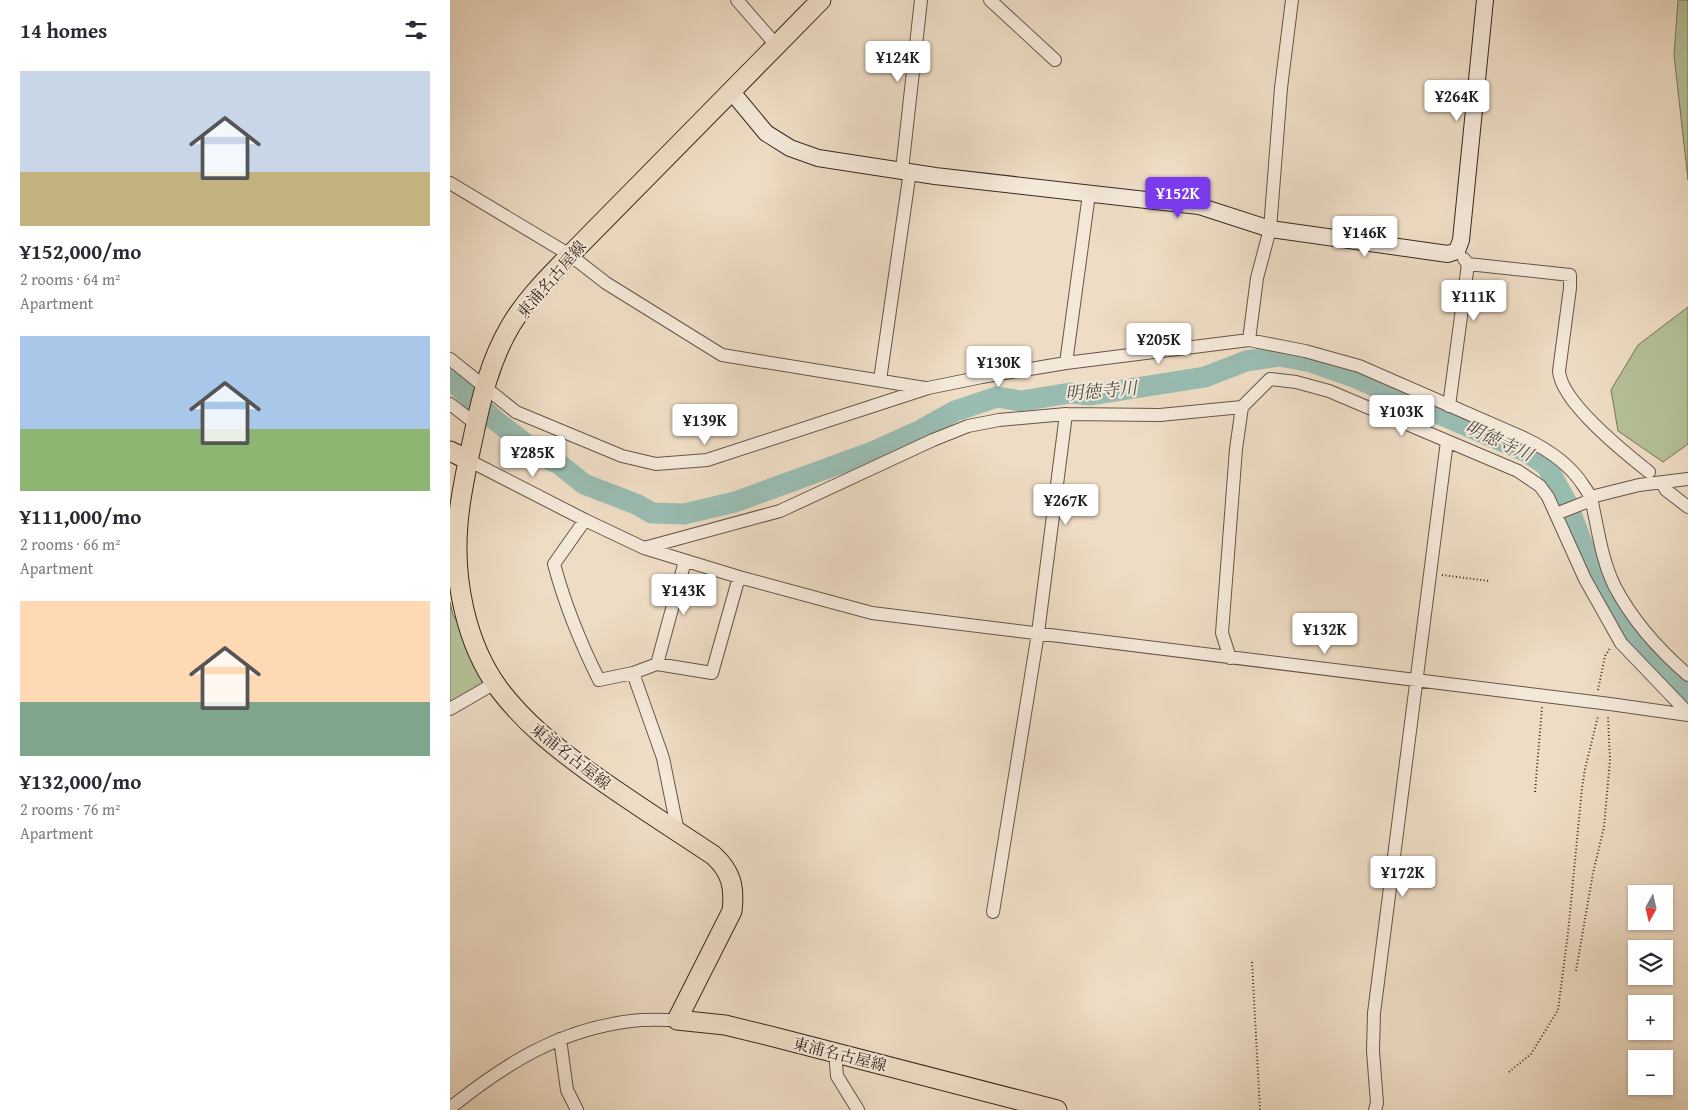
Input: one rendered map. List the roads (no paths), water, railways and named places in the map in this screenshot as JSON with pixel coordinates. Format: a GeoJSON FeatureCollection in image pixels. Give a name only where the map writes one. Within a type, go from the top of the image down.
{"type":"FeatureCollection","features":[{"type":"Feature","properties":{"kind":"main road","name":"東浦名古屋線"},"geometry":{"type":"LineString","coordinates":[[822,0],[570,255],[535,292],[511,325],[491,366],[468,460],[458,524],[459,579],[464,608],[483,662],[495,683],[520,714],[550,743],[721,863],[728,873],[733,891],[732,910],[677,1020],[725,1025],[1056,1110]]}},
{"type":"Feature","properties":{"kind":"main road"},"geometry":{"type":"LineString","coordinates":[[450,451],[468,460]]}},
{"type":"Feature","properties":{"kind":"street"},"geometry":{"type":"LineString","coordinates":[[737,0],[776,46]]}},
{"type":"Feature","properties":{"kind":"street"},"geometry":{"type":"LineString","coordinates":[[880,380],[906,170],[921,0]]}},
{"type":"Feature","properties":{"kind":"street"},"geometry":{"type":"LineString","coordinates":[[990,0],[1055,60]]}},
{"type":"Feature","properties":{"kind":"street"},"geometry":{"type":"LineString","coordinates":[[1249,340],[1258,278],[1270,229],[1281,88],[1292,0]]}},
{"type":"Feature","properties":{"kind":"street"},"geometry":{"type":"LineString","coordinates":[[1457,251],[1461,240],[1485,0]]}},
{"type":"Feature","properties":{"kind":"street"},"geometry":{"type":"LineString","coordinates":[[732,92],[766,132],[790,148],[818,158],[906,170],[934,176],[1199,206],[1270,229],[1448,254],[1457,251]]}},
{"type":"Feature","properties":{"kind":"street"},"geometry":{"type":"LineString","coordinates":[[450,183],[570,255],[606,283],[722,355],[928,388]]}},
{"type":"Feature","properties":{"kind":"street"},"geometry":{"type":"LineString","coordinates":[[1066,363],[1088,194]]}},
{"type":"Feature","properties":{"kind":"street"},"geometry":{"type":"LineString","coordinates":[[1457,251],[1468,264],[1570,275],[1559,379],[1568,394],[1593,423],[1616,446],[1649,472]]}},
{"type":"Feature","properties":{"kind":"street"},"geometry":{"type":"LineString","coordinates":[[1449,406],[1468,264]]}},
{"type":"Feature","properties":{"kind":"street"},"geometry":{"type":"LineString","coordinates":[[450,360],[484,389],[516,412],[622,456],[656,464],[707,460],[928,388],[982,377],[1066,363],[1249,340],[1313,353],[1359,366],[1524,438],[1550,452],[1576,474],[1588,500],[1602,551],[1615,586],[1640,627],[1688,675]]}},
{"type":"Feature","properties":{"kind":"street"},"geometry":{"type":"LineString","coordinates":[[1230,658],[1222,633],[1242,407],[1270,379],[1296,382],[1329,391],[1518,471],[1540,486],[1559,512],[1585,579],[1620,640],[1688,714]]}},
{"type":"Feature","properties":{"kind":"street"},"geometry":{"type":"LineString","coordinates":[[450,404],[476,424]]}},
{"type":"Feature","properties":{"kind":"street"},"geometry":{"type":"LineString","coordinates":[[644,548],[780,511],[933,440],[968,426],[999,420],[1066,414],[1160,415],[1242,407]]}},
{"type":"Feature","properties":{"kind":"street"},"geometry":{"type":"LineString","coordinates":[[992,912],[1038,633],[1066,414]]}},
{"type":"Feature","properties":{"kind":"street"},"geometry":{"type":"LineString","coordinates":[[1375,1110],[1374,1013],[1447,441]]}},
{"type":"Feature","properties":{"kind":"street"},"geometry":{"type":"LineString","coordinates":[[468,460],[644,548],[739,578],[872,613],[1688,714]]}},
{"type":"Feature","properties":{"kind":"street"},"geometry":{"type":"LineString","coordinates":[[1559,512],[1588,500],[1639,485],[1688,479]]}},
{"type":"Feature","properties":{"kind":"street"},"geometry":{"type":"LineString","coordinates":[[1662,483],[1666,490],[1688,507]]}},
{"type":"Feature","properties":{"kind":"street"},"geometry":{"type":"LineString","coordinates":[[585,520],[554,564],[561,592],[577,635],[599,680],[657,664],[712,673],[739,578]]}},
{"type":"Feature","properties":{"kind":"street"},"geometry":{"type":"LineString","coordinates":[[657,664],[685,561]]}},
{"type":"Feature","properties":{"kind":"street"},"geometry":{"type":"LineString","coordinates":[[633,672],[663,758],[678,832]]}},
{"type":"Feature","properties":{"kind":"street"},"geometry":{"type":"LineString","coordinates":[[450,709],[495,683]]}},
{"type":"Feature","properties":{"kind":"street"},"geometry":{"type":"LineString","coordinates":[[654,816],[667,814],[672,799]]}},
{"type":"Feature","properties":{"kind":"street"},"geometry":{"type":"LineString","coordinates":[[450,1108],[504,1067],[530,1052],[560,1039],[596,1028],[631,1021],[677,1020]]}},
{"type":"Feature","properties":{"kind":"street"},"geometry":{"type":"LineString","coordinates":[[560,1039],[567,1090],[577,1110]]}},
{"type":"Feature","properties":{"kind":"street"},"geometry":{"type":"LineString","coordinates":[[835,1052],[837,1076],[858,1110]]}},
{"type":"Feature","properties":{"kind":"waterway","name":"明徳寺川"},"geometry":{"type":"LineString","coordinates":[[450,379],[496,421],[543,457],[559,464],[584,484],[636,504],[652,513],[684,514],[735,502],[872,452],[921,430],[955,411],[997,397],[1021,401],[1070,393],[1091,395],[1205,377],[1246,361],[1280,356],[1311,362],[1354,377],[1525,451],[1546,465],[1567,503],[1596,580],[1613,615],[1636,643],[1688,695]]}}]}
